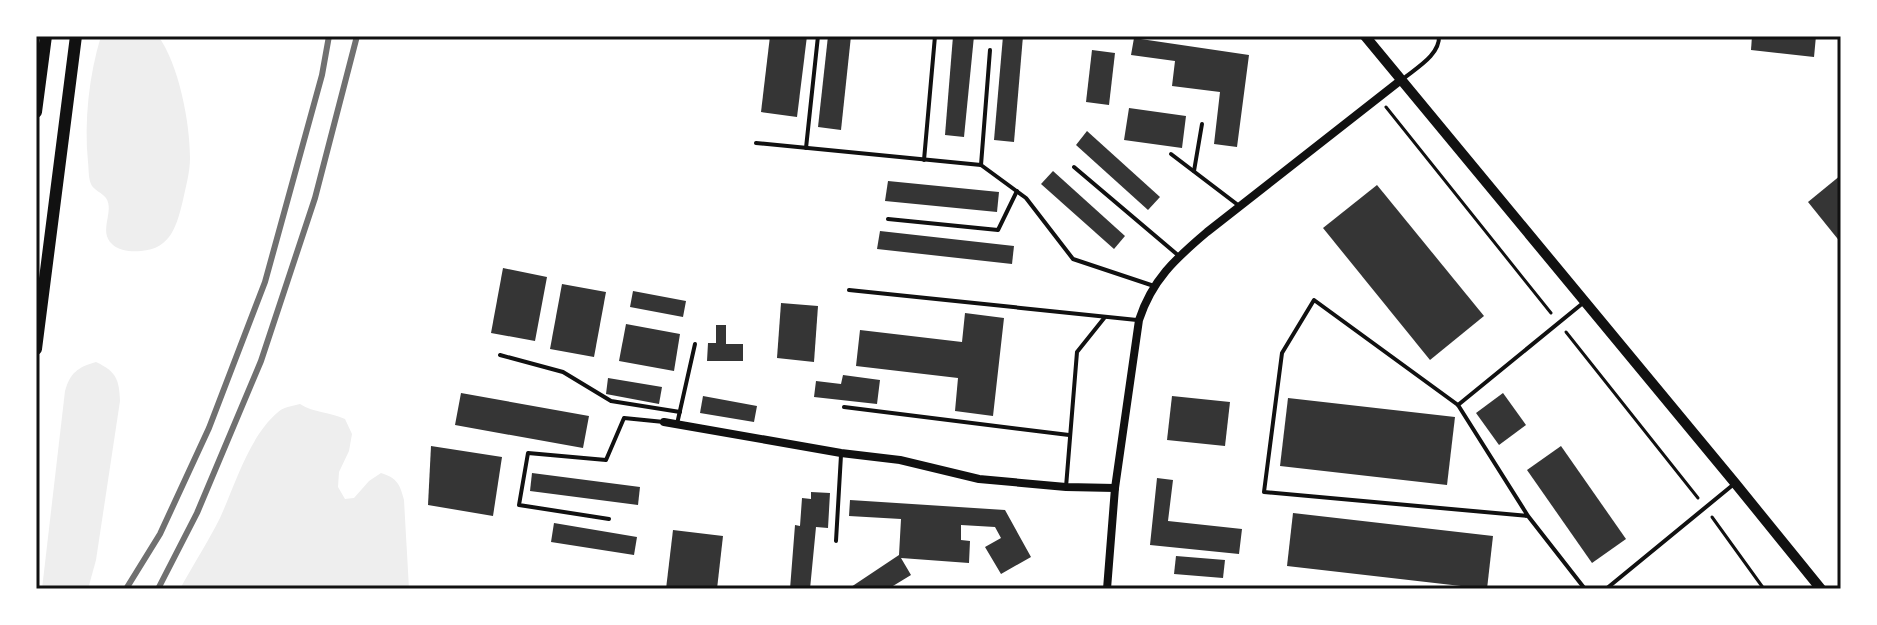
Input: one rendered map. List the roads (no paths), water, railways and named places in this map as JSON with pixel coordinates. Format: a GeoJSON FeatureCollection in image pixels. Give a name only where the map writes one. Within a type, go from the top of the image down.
{"type":"FeatureCollection","features":[{"type":"Feature","properties":{"kind":"main road"},"geometry":{"type":"LineString","coordinates":[[36,112],[46,36]]}},
{"type":"Feature","properties":{"kind":"main road"},"geometry":{"type":"LineString","coordinates":[[36,349],[38,312],[76,36]]}},
{"type":"Feature","properties":{"kind":"street"},"geometry":{"type":"LineString","coordinates":[[1365,36],[1821,589]]}},
{"type":"Feature","properties":{"kind":"street"},"geometry":{"type":"LineString","coordinates":[[1107,589],[1115,488],[1139,320],[1145,301],[1179,256],[1401,80]]}},
{"type":"Feature","properties":{"kind":"street"},"geometry":{"type":"LineString","coordinates":[[664,422],[841,453],[913,462],[979,479],[1115,488]]}},
{"type":"Feature","properties":{"kind":"lane"},"geometry":{"type":"LineString","coordinates":[[806,148],[818,36]]}},
{"type":"Feature","properties":{"kind":"lane"},"geometry":{"type":"LineString","coordinates":[[924,160],[935,36]]}},
{"type":"Feature","properties":{"kind":"lane"},"geometry":{"type":"LineString","coordinates":[[1401,80],[1433,53],[1440,43],[1439,36]]}},
{"type":"Feature","properties":{"kind":"lane"},"geometry":{"type":"LineString","coordinates":[[981,165],[990,50]]}},
{"type":"Feature","properties":{"kind":"lane"},"geometry":{"type":"LineString","coordinates":[[1194,171],[1202,124]]}},
{"type":"Feature","properties":{"kind":"lane"},"geometry":{"type":"LineString","coordinates":[[756,143],[981,165],[1026,198],[1073,259],[1154,286]]}},
{"type":"Feature","properties":{"kind":"lane"},"geometry":{"type":"LineString","coordinates":[[1171,154],[1240,206]]}},
{"type":"Feature","properties":{"kind":"lane"},"geometry":{"type":"LineString","coordinates":[[1074,167],[1179,256]]}},
{"type":"Feature","properties":{"kind":"lane"},"geometry":{"type":"LineString","coordinates":[[888,219],[998,230],[1017,191]]}},
{"type":"Feature","properties":{"kind":"lane"},"geometry":{"type":"LineString","coordinates":[[849,290],[1139,320]]}},
{"type":"Feature","properties":{"kind":"lane"},"geometry":{"type":"LineString","coordinates":[[1528,516],[1264,492],[1282,353],[1314,300],[1458,405],[1528,516],[1585,589]]}},
{"type":"Feature","properties":{"kind":"lane"},"geometry":{"type":"LineString","coordinates":[[1458,405],[1585,301]]}},
{"type":"Feature","properties":{"kind":"lane"},"geometry":{"type":"LineString","coordinates":[[1066,487],[1077,352],[1105,317]]}},
{"type":"Feature","properties":{"kind":"lane"},"geometry":{"type":"LineString","coordinates":[[677,424],[695,344]]}},
{"type":"Feature","properties":{"kind":"lane"},"geometry":{"type":"LineString","coordinates":[[500,355],[563,372],[611,401],[680,412]]}},
{"type":"Feature","properties":{"kind":"lane"},"geometry":{"type":"LineString","coordinates":[[844,407],[1069,435]]}},
{"type":"Feature","properties":{"kind":"lane"},"geometry":{"type":"LineString","coordinates":[[609,519],[519,505],[528,453],[606,460],[624,418],[664,422]]}},
{"type":"Feature","properties":{"kind":"lane"},"geometry":{"type":"LineString","coordinates":[[836,541],[841,453]]}},
{"type":"Feature","properties":{"kind":"lane"},"geometry":{"type":"LineString","coordinates":[[1606,589],[1735,483]]}},
{"type":"Feature","properties":{"kind":"railway"},"geometry":{"type":"LineString","coordinates":[[126,589],[160,534],[209,428],[265,282],[322,75],[329,36]]}},
{"type":"Feature","properties":{"kind":"railway"},"geometry":{"type":"LineString","coordinates":[[158,589],[197,513],[261,361],[315,198],[357,36]]}}]}
